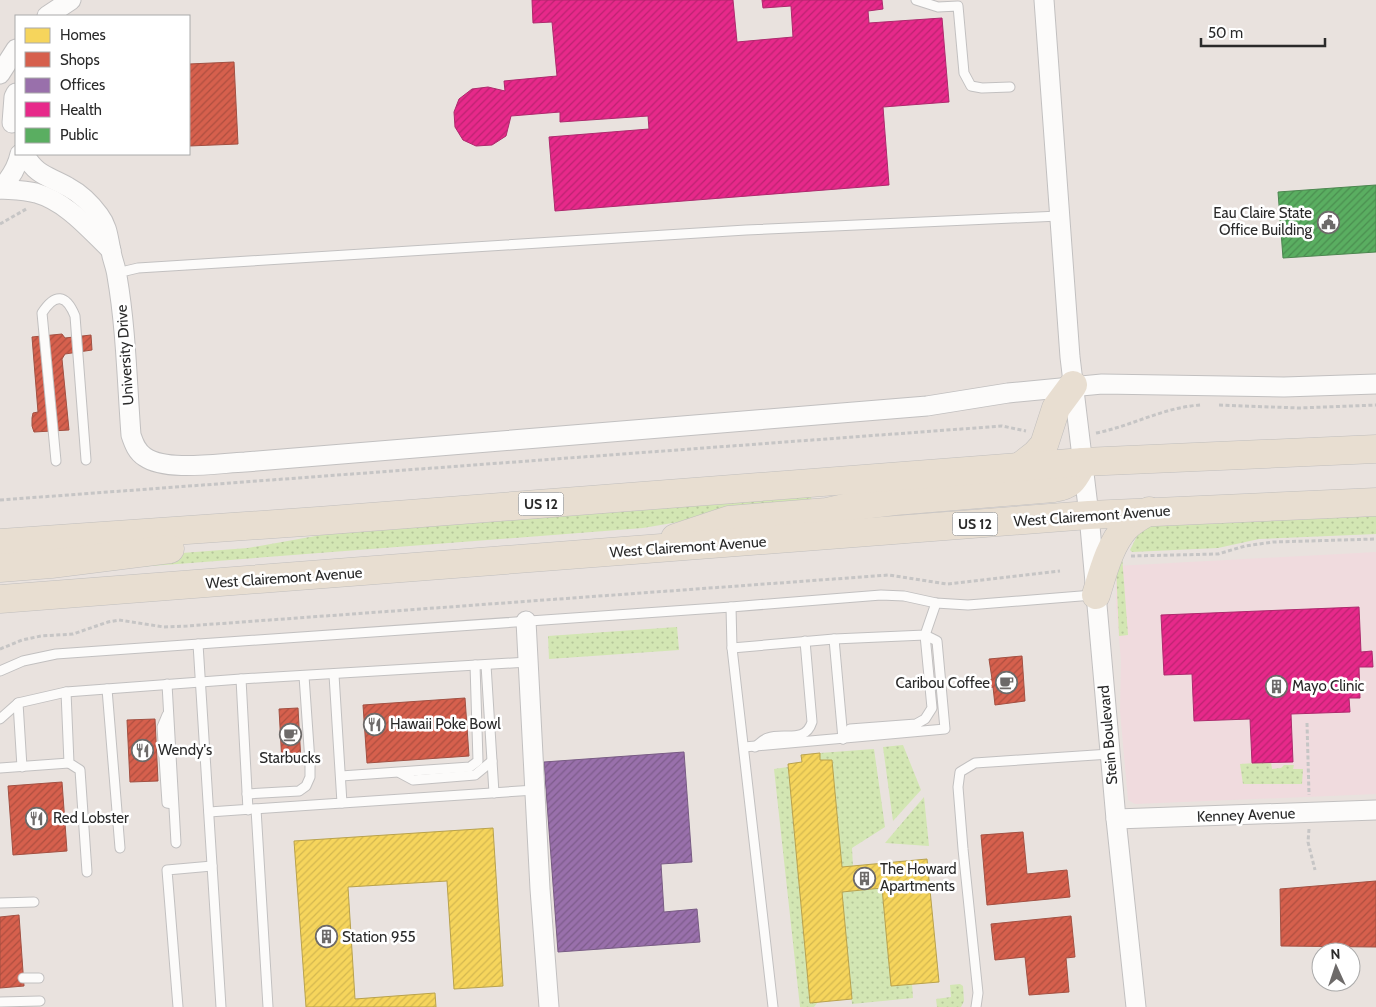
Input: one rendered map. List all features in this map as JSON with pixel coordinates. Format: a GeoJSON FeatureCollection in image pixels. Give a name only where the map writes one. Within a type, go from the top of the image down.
{"type":"FeatureCollection","features":[{"type":"Feature","properties":{"kind":"main road"},"geometry":{"type":"LineString","coordinates":[[1018,468],[1042,448],[1048,436],[1056,408],[1073,385]]}},
{"type":"Feature","properties":{"kind":"main road","name":"US 12"},"geometry":{"type":"LineString","coordinates":[[0,543],[1018,468],[1081,450],[1376,449]]}},
{"type":"Feature","properties":{"kind":"main road"},"geometry":{"type":"LineString","coordinates":[[640,550],[729,520],[827,512],[895,500],[1064,486],[1072,482],[1081,450]]}},
{"type":"Feature","properties":{"kind":"main road","name":"West Clairemont Avenue"},"geometry":{"type":"LineString","coordinates":[[0,599],[1089,515],[1376,502]]}},
{"type":"Feature","properties":{"kind":"main road"},"geometry":{"type":"LineString","coordinates":[[1096,594],[1108,559],[1121,533],[1134,520],[1149,511]]}},
{"type":"Feature","properties":{"kind":"main road"},"geometry":{"type":"LineString","coordinates":[[0,568],[51,564],[139,552],[240,542],[264,538],[318,521]]}},
{"type":"Feature","properties":{"kind":"street","name":"Stein Boulevard"},"geometry":{"type":"LineString","coordinates":[[1044,0],[1073,385],[1089,515],[1116,820],[1136,1007]]}},
{"type":"Feature","properties":{"kind":"street"},"geometry":{"type":"LineString","coordinates":[[49,15],[65,7]]}},
{"type":"Feature","properties":{"kind":"street"},"geometry":{"type":"LineString","coordinates":[[0,74],[15,51]]}},
{"type":"Feature","properties":{"kind":"street"},"geometry":{"type":"LineString","coordinates":[[10,122],[15,95]]}},
{"type":"Feature","properties":{"kind":"street"},"geometry":{"type":"LineString","coordinates":[[0,189],[10,178],[18,164],[20,155]]}},
{"type":"Feature","properties":{"kind":"street","name":"University Drive"},"geometry":{"type":"LineString","coordinates":[[25,155],[36,170],[44,176],[69,187],[91,206],[107,228],[121,303],[131,435],[137,449],[144,457],[172,466],[245,462],[927,406],[1073,385]]}},
{"type":"Feature","properties":{"kind":"street","name":"University Drive"},"geometry":{"type":"LineString","coordinates":[[0,189],[36,194],[53,201],[69,210],[110,250]]}},
{"type":"Feature","properties":{"kind":"street"},"geometry":{"type":"LineString","coordinates":[[1073,385],[1113,383],[1284,387],[1376,384]]}},
{"type":"Feature","properties":{"kind":"street"},"geometry":{"type":"LineString","coordinates":[[526,621],[540,889],[549,1007]]}},
{"type":"Feature","properties":{"kind":"street","name":"Kenney Avenue"},"geometry":{"type":"LineString","coordinates":[[1116,820],[1376,810]]}},
{"type":"Feature","properties":{"kind":"lane"},"geometry":{"type":"LineString","coordinates":[[916,0],[938,7],[958,6],[964,73],[971,86],[982,88],[1010,87]]}},
{"type":"Feature","properties":{"kind":"lane"},"geometry":{"type":"LineString","coordinates":[[117,274],[138,268],[746,230],[1059,216]]}},
{"type":"Feature","properties":{"kind":"lane"},"geometry":{"type":"LineString","coordinates":[[56,462],[42,313],[48,303],[54,299],[63,299],[70,304],[75,316],[86,460]]}},
{"type":"Feature","properties":{"kind":"lane"},"geometry":{"type":"LineString","coordinates":[[0,672],[23,661],[56,654],[881,595],[904,596],[936,603],[968,605],[1096,594]]}},
{"type":"Feature","properties":{"kind":"lane"},"geometry":{"type":"LineString","coordinates":[[844,740],[850,730],[916,724],[925,719],[932,708],[925,635],[936,603]]}},
{"type":"Feature","properties":{"kind":"lane"},"geometry":{"type":"LineString","coordinates":[[731,607],[732,648],[773,1007]]}},
{"type":"Feature","properties":{"kind":"lane"},"geometry":{"type":"LineString","coordinates":[[732,648],[834,639],[925,635],[937,641],[945,729],[844,740],[744,747]]}},
{"type":"Feature","properties":{"kind":"lane"},"geometry":{"type":"LineString","coordinates":[[834,639],[844,740]]}},
{"type":"Feature","properties":{"kind":"lane"},"geometry":{"type":"LineString","coordinates":[[754,747],[768,738],[804,734],[810,729],[812,722],[805,641]]}},
{"type":"Feature","properties":{"kind":"lane"},"geometry":{"type":"LineString","coordinates":[[198,644],[221,1007]]}},
{"type":"Feature","properties":{"kind":"lane"},"geometry":{"type":"LineString","coordinates":[[0,719],[18,703],[66,692],[528,662]]}},
{"type":"Feature","properties":{"kind":"lane"},"geometry":{"type":"LineString","coordinates":[[341,776],[470,767],[478,760],[475,665]]}},
{"type":"Feature","properties":{"kind":"lane"},"geometry":{"type":"LineString","coordinates":[[486,665],[494,793]]}},
{"type":"Feature","properties":{"kind":"lane"},"geometry":{"type":"LineString","coordinates":[[334,675],[342,803]]}},
{"type":"Feature","properties":{"kind":"lane"},"geometry":{"type":"LineString","coordinates":[[247,794],[299,791],[306,786],[310,777],[310,762],[304,676]]}},
{"type":"Feature","properties":{"kind":"lane"},"geometry":{"type":"LineString","coordinates":[[241,680],[247,794],[252,809],[268,1007]]}},
{"type":"Feature","properties":{"kind":"lane"},"geometry":{"type":"LineString","coordinates":[[167,684],[176,844]]}},
{"type":"Feature","properties":{"kind":"lane"},"geometry":{"type":"LineString","coordinates":[[107,689],[120,848]]}},
{"type":"Feature","properties":{"kind":"lane"},"geometry":{"type":"LineString","coordinates":[[66,692],[69,763]]}},
{"type":"Feature","properties":{"kind":"lane"},"geometry":{"type":"LineString","coordinates":[[18,703],[22,767]]}},
{"type":"Feature","properties":{"kind":"lane"},"geometry":{"type":"LineString","coordinates":[[976,1007],[978,993],[958,787],[960,772],[975,762],[1110,754]]}},
{"type":"Feature","properties":{"kind":"lane"},"geometry":{"type":"LineString","coordinates":[[400,773],[413,780],[475,775],[492,761]]}},
{"type":"Feature","properties":{"kind":"lane"},"geometry":{"type":"LineString","coordinates":[[0,768],[69,763],[80,770],[87,872]]}},
{"type":"Feature","properties":{"kind":"lane"},"geometry":{"type":"LineString","coordinates":[[209,812],[535,790]]}},
{"type":"Feature","properties":{"kind":"lane"},"geometry":{"type":"LineString","coordinates":[[178,1007],[166,870],[212,866]]}},
{"type":"Feature","properties":{"kind":"lane"},"geometry":{"type":"LineString","coordinates":[[0,903],[34,902]]}},
{"type":"Feature","properties":{"kind":"lane"},"geometry":{"type":"LineString","coordinates":[[23,978],[39,978]]}},
{"type":"Feature","properties":{"kind":"lane"},"geometry":{"type":"LineString","coordinates":[[0,1002],[40,1001]]}},
{"type":"Feature","properties":{"kind":"path"},"geometry":{"type":"LineString","coordinates":[[1081,450],[1116,428],[1172,409],[1188,405],[1207,404]]}},
{"type":"Feature","properties":{"kind":"path"},"geometry":{"type":"LineString","coordinates":[[1216,405],[1298,408],[1376,405]]}},
{"type":"Feature","properties":{"kind":"path"},"geometry":{"type":"LineString","coordinates":[[0,500],[1002,426],[1048,436]]}},
{"type":"Feature","properties":{"kind":"path"},"geometry":{"type":"LineString","coordinates":[[1126,556],[1218,554],[1245,546],[1273,542],[1376,538]]}},
{"type":"Feature","properties":{"kind":"shaded area"},"geometry":{"type":"Polygon","coordinates":[[[1376,552],[1376,794],[1135,804],[1128,800],[1120,711],[1121,661],[1116,605],[1116,566],[1376,552]]]}},
{"type":"Feature","properties":{"kind":"green space"},"geometry":{"type":"Polygon","coordinates":[[[811,497],[813,506],[731,513],[643,528],[125,568],[169,554],[248,548],[338,532],[811,497]]]}},
{"type":"Feature","properties":{"kind":"green space"},"geometry":{"type":"Polygon","coordinates":[[[1376,511],[1376,534],[1259,539],[1218,548],[1132,552],[1130,550],[1143,524],[1376,511]]]}},
{"type":"Feature","properties":{"kind":"green space"},"geometry":{"type":"Polygon","coordinates":[[[1122,556],[1128,635],[1119,636],[1116,566],[1122,556]]]}},
{"type":"Feature","properties":{"kind":"green space"},"geometry":{"type":"Polygon","coordinates":[[[677,627],[679,650],[549,659],[548,636],[677,627]]]}},
{"type":"Feature","properties":{"kind":"green space"},"geometry":{"type":"Polygon","coordinates":[[[903,745],[921,790],[893,821],[883,747],[903,745]]]}},
{"type":"Feature","properties":{"kind":"green space"},"geometry":{"type":"Polygon","coordinates":[[[874,749],[885,827],[852,848],[853,866],[842,867],[832,760],[820,760],[820,753],[874,749]]]}},
{"type":"Feature","properties":{"kind":"green space"},"geometry":{"type":"Polygon","coordinates":[[[1271,762],[1272,769],[1281,768],[1284,765],[1294,765],[1293,769],[1303,769],[1302,784],[1243,784],[1240,764],[1271,762]]]}},
{"type":"Feature","properties":{"kind":"green space"},"geometry":{"type":"Polygon","coordinates":[[[788,767],[810,1003],[818,1002],[814,1007],[800,1007],[774,769],[788,767]]]}},
{"type":"Feature","properties":{"kind":"green space"},"geometry":{"type":"Polygon","coordinates":[[[924,797],[929,846],[885,843],[924,797]]]}},
{"type":"Feature","properties":{"kind":"green space"},"geometry":{"type":"Polygon","coordinates":[[[882,888],[891,986],[912,984],[913,998],[852,1004],[842,892],[882,888]]]}},
{"type":"Feature","properties":{"kind":"green space"},"geometry":{"type":"Polygon","coordinates":[[[960,984],[963,986],[964,1001],[961,1007],[937,1007],[936,999],[951,997],[950,985],[960,984]]]}},
{"type":"Feature","properties":{"kind":"building: Homes","name":"The Howard Apartments"},"geometry":{"type":"Polygon","coordinates":[[[820,753],[820,760],[832,760],[842,867],[927,859],[939,982],[891,986],[882,888],[842,892],[852,999],[810,1003],[788,764],[802,762],[801,755],[820,753]]]}},
{"type":"Feature","properties":{"kind":"building: Homes","name":"Station 955"},"geometry":{"type":"Polygon","coordinates":[[[493,828],[503,986],[454,989],[447,881],[348,887],[355,999],[435,993],[436,1007],[306,1007],[294,841],[493,828]]]}},
{"type":"Feature","properties":{"kind":"building: Shops"},"geometry":{"type":"Polygon","coordinates":[[[234,62],[238,144],[190,146],[190,64],[234,62]]]}},
{"type":"Feature","properties":{"kind":"building: Shops"},"geometry":{"type":"Polygon","coordinates":[[[62,334],[65,338],[91,335],[92,350],[65,354],[62,359],[69,430],[34,432],[32,426],[33,413],[38,412],[32,337],[62,334]]]}},
{"type":"Feature","properties":{"kind":"building: Shops","name":"Caribou Coffee"},"geometry":{"type":"Polygon","coordinates":[[[1022,656],[1025,701],[995,705],[993,687],[990,688],[989,680],[992,679],[989,659],[1022,656]]]}},
{"type":"Feature","properties":{"kind":"building: Shops"},"geometry":{"type":"Polygon","coordinates":[[[465,698],[469,756],[367,763],[363,705],[465,698]]]}},
{"type":"Feature","properties":{"kind":"building: Shops","name":"Starbucks"},"geometry":{"type":"Polygon","coordinates":[[[298,708],[301,762],[282,763],[279,709],[298,708]]]}},
{"type":"Feature","properties":{"kind":"building: Shops","name":"Wendy's"},"geometry":{"type":"Polygon","coordinates":[[[155,719],[158,781],[130,782],[127,720],[155,719]]]}},
{"type":"Feature","properties":{"kind":"building: Shops","name":"Red Lobster"},"geometry":{"type":"Polygon","coordinates":[[[62,782],[67,851],[13,855],[8,786],[62,782]]]}},
{"type":"Feature","properties":{"kind":"building: Shops"},"geometry":{"type":"Polygon","coordinates":[[[1023,832],[1027,874],[1067,870],[1070,897],[987,905],[981,835],[1023,832]]]}},
{"type":"Feature","properties":{"kind":"building: Shops"},"geometry":{"type":"Polygon","coordinates":[[[1376,881],[1376,947],[1361,947],[1361,942],[1311,942],[1311,946],[1281,946],[1280,889],[1376,881]]]}},
{"type":"Feature","properties":{"kind":"building: Shops"},"geometry":{"type":"Polygon","coordinates":[[[19,915],[24,986],[0,988],[0,917],[19,915]]]}},
{"type":"Feature","properties":{"kind":"building: Shops"},"geometry":{"type":"Polygon","coordinates":[[[1071,916],[1075,957],[1066,958],[1069,992],[1029,995],[1025,957],[995,960],[991,924],[1071,916]]]}},
{"type":"Feature","properties":{"kind":"building: Offices"},"geometry":{"type":"Polygon","coordinates":[[[684,752],[692,862],[661,864],[664,912],[697,909],[700,942],[558,952],[544,762],[684,752]]]}},
{"type":"Feature","properties":{"kind":"building: Health"},"geometry":{"type":"Polygon","coordinates":[[[532,0],[733,0],[737,42],[793,37],[791,6],[763,8],[762,0],[882,0],[883,9],[868,11],[869,23],[942,18],[949,102],[883,107],[889,185],[555,211],[549,137],[649,129],[648,116],[560,122],[560,112],[511,116],[506,136],[492,145],[476,146],[463,140],[455,127],[454,112],[459,99],[472,89],[488,87],[505,91],[504,81],[557,76],[552,22],[533,23],[532,0]]]}},
{"type":"Feature","properties":{"kind":"building: Health","name":"Mayo Clinic"},"geometry":{"type":"Polygon","coordinates":[[[1359,607],[1361,652],[1372,651],[1373,667],[1359,667],[1360,698],[1349,698],[1350,712],[1291,714],[1293,762],[1252,763],[1250,719],[1194,721],[1192,674],[1164,675],[1161,615],[1359,607]]]}},
{"type":"Feature","properties":{"kind":"building: Public","name":"Eau Claire State Office Building"},"geometry":{"type":"Polygon","coordinates":[[[1376,185],[1376,252],[1283,258],[1278,192],[1376,185]]]}},
{"type":"Feature","properties":{"kind":"place","name":"Eau Claire State Office Building"},"geometry":{"type":"Point","coordinates":[1328,222]}},
{"type":"Feature","properties":{"kind":"place","name":"Caribou Coffee"},"geometry":{"type":"Point","coordinates":[1006,683]}},
{"type":"Feature","properties":{"kind":"place","name":"Mayo Clinic"},"geometry":{"type":"Point","coordinates":[1276,686]}},
{"type":"Feature","properties":{"kind":"place","name":"Hawaii Poke Bowl"},"geometry":{"type":"Point","coordinates":[374,724]}},
{"type":"Feature","properties":{"kind":"place","name":"Starbucks"},"geometry":{"type":"Point","coordinates":[290,735]}},
{"type":"Feature","properties":{"kind":"place","name":"Wendy's"},"geometry":{"type":"Point","coordinates":[142,750]}},
{"type":"Feature","properties":{"kind":"place","name":"Red Lobster"},"geometry":{"type":"Point","coordinates":[37,818]}},
{"type":"Feature","properties":{"kind":"place","name":"The Howard Apartments"},"geometry":{"type":"Point","coordinates":[864,878]}},
{"type":"Feature","properties":{"kind":"place","name":"Station 955"},"geometry":{"type":"Point","coordinates":[326,937]}}]}
